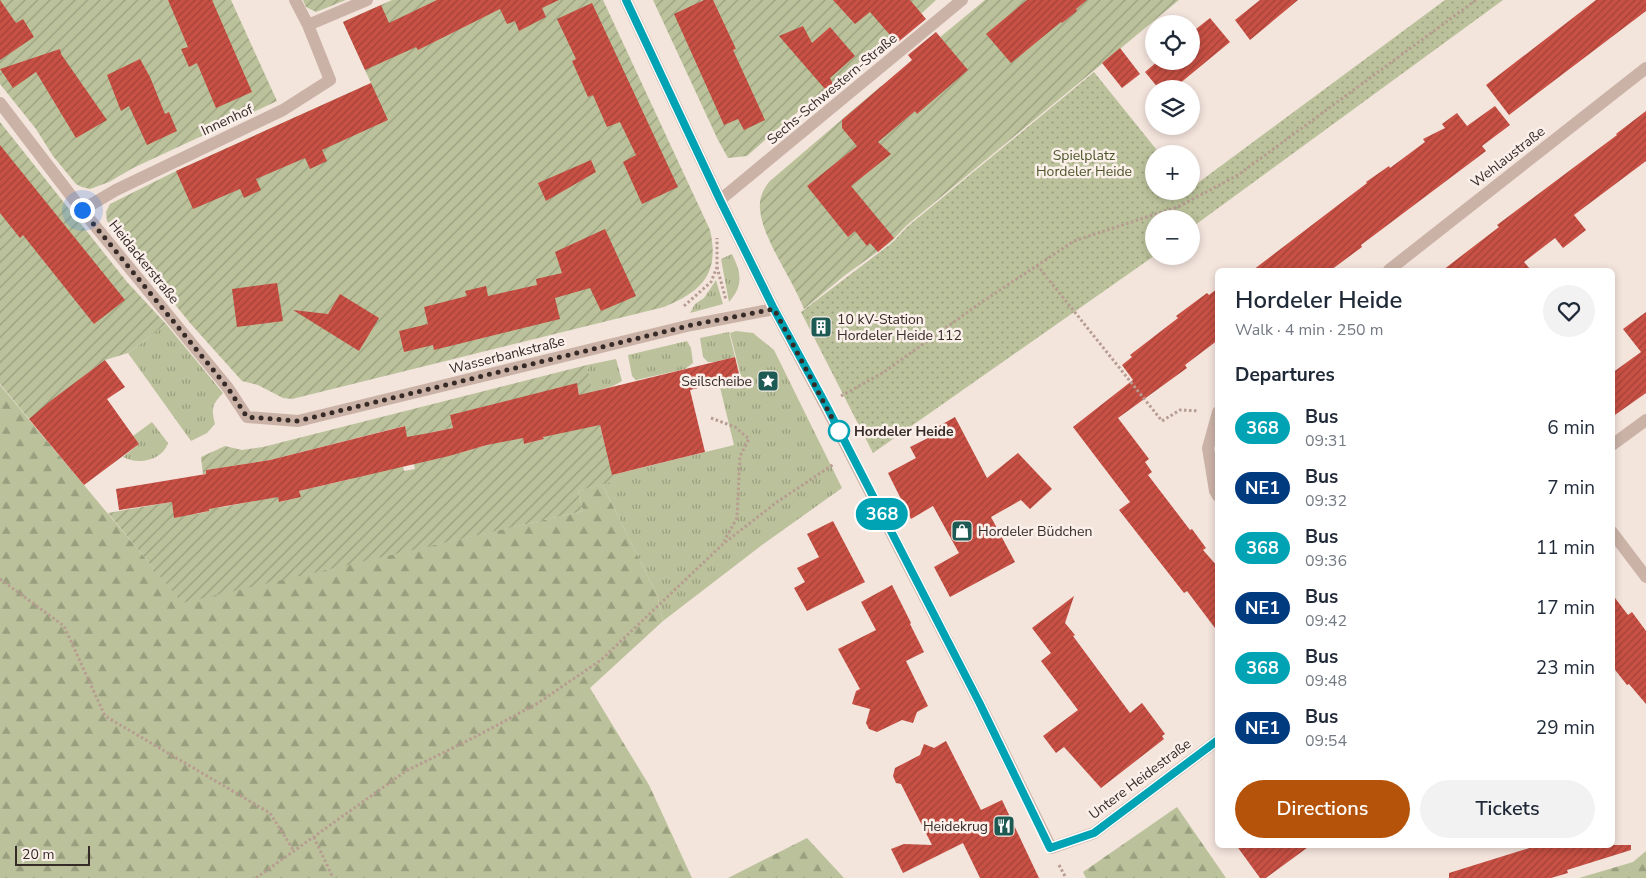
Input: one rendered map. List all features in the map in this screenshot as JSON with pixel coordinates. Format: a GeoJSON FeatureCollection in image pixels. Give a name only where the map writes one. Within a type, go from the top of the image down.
{"type":"FeatureCollection","features":[{"type":"Feature","properties":{"kind":"street","name":"Innenhof"},"geometry":{"type":"LineString","coordinates":[[82,210],[116,190],[283,110],[330,80],[308,25],[295,0]]}},
{"type":"Feature","properties":{"kind":"street"},"geometry":{"type":"LineString","coordinates":[[308,25],[367,0]]}},
{"type":"Feature","properties":{"kind":"street"},"geometry":{"type":"LineString","coordinates":[[626,0],[721,203],[774,309],[850,453]]}},
{"type":"Feature","properties":{"kind":"street","name":"Sechs-Schwestern-Straße"},"geometry":{"type":"LineString","coordinates":[[721,203],[962,0]]}},
{"type":"Feature","properties":{"kind":"street","name":"Wehlaustraße"},"geometry":{"type":"LineString","coordinates":[[1393,268],[1646,68]]}},
{"type":"Feature","properties":{"kind":"street","name":"Heidackerstraße"},"geometry":{"type":"LineString","coordinates":[[0,103],[82,210],[228,388],[247,417]]}},
{"type":"Feature","properties":{"kind":"street","name":"Wasserbankstraße"},"geometry":{"type":"LineString","coordinates":[[247,417],[298,421],[692,325],[774,309]]}},
{"type":"Feature","properties":{"kind":"street"},"geometry":{"type":"LineString","coordinates":[[1215,420],[1208,448],[1215,491]]}},
{"type":"Feature","properties":{"kind":"street"},"geometry":{"type":"LineString","coordinates":[[1615,443],[1646,420]]}},
{"type":"Feature","properties":{"kind":"street","name":"Untere Heidestraße"},"geometry":{"type":"LineString","coordinates":[[850,453],[979,702],[1050,848],[1094,833],[1215,742]]}},
{"type":"Feature","properties":{"kind":"street"},"geometry":{"type":"LineString","coordinates":[[1615,536],[1646,577]]}},
{"type":"Feature","properties":{"kind":"path"},"geometry":{"type":"LineString","coordinates":[[826,405],[884,372],[979,304],[1074,240],[1180,206],[1238,175],[1476,0]]}},
{"type":"Feature","properties":{"kind":"path"},"geometry":{"type":"LineString","coordinates":[[721,203],[716,226],[717,267],[730,318]]}},
{"type":"Feature","properties":{"kind":"path"},"geometry":{"type":"LineString","coordinates":[[1037,265],[1162,421],[1180,410],[1215,412]]}},
{"type":"Feature","properties":{"kind":"path"},"geometry":{"type":"LineString","coordinates":[[677,311],[711,282],[717,267]]}},
{"type":"Feature","properties":{"kind":"path"},"geometry":{"type":"LineString","coordinates":[[711,418],[735,427],[749,439],[740,456],[737,518],[723,544]]}},
{"type":"Feature","properties":{"kind":"path"},"geometry":{"type":"LineString","coordinates":[[256,878],[406,770],[477,736],[538,703],[601,660],[723,544],[777,502],[850,453]]}},
{"type":"Feature","properties":{"kind":"path"},"geometry":{"type":"LineString","coordinates":[[0,579],[64,626],[105,716],[270,813],[294,851]]}},
{"type":"Feature","properties":{"kind":"path"},"geometry":{"type":"LineString","coordinates":[[314,837],[333,878]]}},
{"type":"Feature","properties":{"kind":"green space"},"geometry":{"type":"Polygon","coordinates":[[[0,0],[231,0],[277,101],[133,168],[109,182],[90,189],[82,187],[76,184],[53,156],[36,129],[0,84],[0,0]]]}},
{"type":"Feature","properties":{"kind":"green space"},"geometry":{"type":"Polygon","coordinates":[[[303,0],[346,0],[316,12],[306,7],[303,0]]]}},
{"type":"Feature","properties":{"kind":"green space"},"geometry":{"type":"Polygon","coordinates":[[[392,0],[603,0],[710,230],[712,258],[710,269],[698,287],[664,307],[292,399],[283,398],[258,385],[242,381],[190,323],[107,221],[106,212],[110,204],[176,171],[371,83],[343,22],[392,0]]]}},
{"type":"Feature","properties":{"kind":"green space"},"geometry":{"type":"Polygon","coordinates":[[[653,0],[936,0],[837,82],[790,118],[747,156],[728,158],[653,0]]]}},
{"type":"Feature","properties":{"kind":"green space"},"geometry":{"type":"Polygon","coordinates":[[[985,0],[1179,0],[1161,15],[1145,15],[1145,28],[906,226],[891,242],[844,276],[804,309],[766,233],[760,209],[760,201],[765,187],[881,86],[896,104],[910,62],[985,0]]]}},
{"type":"Feature","properties":{"kind":"green space","name":"Spielplatz Hordeler Heide"},"geometry":{"type":"Polygon","coordinates":[[[1445,0],[1503,0],[1200,221],[1200,210],[1145,210],[1145,262],[873,453],[801,312],[893,242],[907,227],[1094,72],[1153,145],[1145,145],[1145,200],[1200,200],[1200,181],[1445,0]]]}},
{"type":"Feature","properties":{"kind":"green space"},"geometry":{"type":"Polygon","coordinates":[[[0,122],[127,282],[166,324],[128,353],[105,360],[29,419],[0,384],[0,122]]]}},
{"type":"Feature","properties":{"kind":"green space"},"geometry":{"type":"Polygon","coordinates":[[[732,254],[740,279],[737,290],[729,302],[721,259],[732,254]]]}},
{"type":"Feature","properties":{"kind":"green space"},"geometry":{"type":"Polygon","coordinates":[[[716,280],[723,304],[690,313],[695,304],[704,298],[716,280]]]}},
{"type":"Feature","properties":{"kind":"green space"},"geometry":{"type":"Polygon","coordinates":[[[166,324],[223,393],[213,407],[215,424],[207,433],[191,441],[128,353],[166,324]]]}},
{"type":"Feature","properties":{"kind":"green space"},"geometry":{"type":"Polygon","coordinates":[[[736,331],[753,333],[774,350],[842,488],[762,545],[663,621],[657,595],[602,484],[613,481],[612,475],[734,445],[719,383],[741,377],[730,333],[736,331]]]}},
{"type":"Feature","properties":{"kind":"green space"},"geometry":{"type":"Polygon","coordinates":[[[729,332],[735,357],[708,362],[703,357],[700,338],[729,332]]]}},
{"type":"Feature","properties":{"kind":"green space"},"geometry":{"type":"Polygon","coordinates":[[[687,341],[691,348],[693,363],[685,369],[636,380],[632,376],[628,355],[687,341]]]}},
{"type":"Feature","properties":{"kind":"green space"},"geometry":{"type":"Polygon","coordinates":[[[616,359],[622,381],[613,386],[592,392],[587,365],[616,359]]]}},
{"type":"Feature","properties":{"kind":"green space"},"geometry":{"type":"Polygon","coordinates":[[[587,365],[593,395],[580,398],[577,384],[451,415],[453,428],[416,436],[459,453],[522,435],[525,444],[544,439],[542,432],[597,414],[614,481],[578,491],[583,511],[182,603],[108,513],[194,498],[197,514],[209,511],[209,508],[224,507],[278,496],[280,502],[300,497],[299,491],[351,479],[345,452],[403,466],[404,471],[415,469],[404,426],[270,460],[206,470],[206,474],[203,474],[201,457],[225,446],[242,450],[263,447],[587,365]]]}},
{"type":"Feature","properties":{"kind":"green space"},"geometry":{"type":"Polygon","coordinates":[[[0,385],[182,602],[583,511],[578,491],[602,484],[657,595],[663,621],[590,688],[649,785],[692,878],[0,878],[0,385]]]}},
{"type":"Feature","properties":{"kind":"green space"},"geometry":{"type":"Polygon","coordinates":[[[152,422],[168,443],[161,454],[142,461],[123,457],[139,444],[133,436],[152,422]]]}},
{"type":"Feature","properties":{"kind":"green space"},"geometry":{"type":"Polygon","coordinates":[[[1177,807],[1226,878],[1086,878],[1083,872],[1177,807]]]}},
{"type":"Feature","properties":{"kind":"green space"},"geometry":{"type":"Polygon","coordinates":[[[807,838],[844,878],[728,878],[807,838]]]}},
{"type":"Feature","properties":{"kind":"green space"},"geometry":{"type":"Polygon","coordinates":[[[1646,851],[1646,878],[1579,878],[1633,862],[1646,851]]]}},
{"type":"Feature","properties":{"kind":"building"},"geometry":{"type":"Polygon","coordinates":[[[0,0],[16,23],[23,19],[34,37],[0,60],[0,0]]]}},
{"type":"Feature","properties":{"kind":"building"},"geometry":{"type":"Polygon","coordinates":[[[168,0],[212,0],[252,92],[216,108],[197,63],[189,67],[181,49],[188,47],[168,0]]]}},
{"type":"Feature","properties":{"kind":"building"},"geometry":{"type":"Polygon","coordinates":[[[437,0],[559,0],[542,8],[546,17],[519,31],[515,21],[507,24],[500,9],[418,50],[416,47],[365,70],[343,22],[381,5],[389,23],[437,0]]]}},
{"type":"Feature","properties":{"kind":"building"},"geometry":{"type":"Polygon","coordinates":[[[704,0],[713,0],[736,49],[733,50],[765,120],[744,130],[738,119],[724,125],[674,14],[704,0]]]}},
{"type":"Feature","properties":{"kind":"building"},"geometry":{"type":"Polygon","coordinates":[[[833,0],[910,0],[926,19],[897,43],[870,12],[855,24],[833,0]]]}},
{"type":"Feature","properties":{"kind":"building"},"geometry":{"type":"Polygon","coordinates":[[[1027,0],[1087,0],[1076,9],[1077,11],[1011,63],[986,34],[1027,0]]]}},
{"type":"Feature","properties":{"kind":"building"},"geometry":{"type":"Polygon","coordinates":[[[1260,0],[1298,0],[1250,40],[1235,20],[1260,0]]]}},
{"type":"Feature","properties":{"kind":"building"},"geometry":{"type":"Polygon","coordinates":[[[1596,0],[1646,0],[1646,11],[1509,115],[1486,85],[1596,0]]]}},
{"type":"Feature","properties":{"kind":"building"},"geometry":{"type":"Polygon","coordinates":[[[592,3],[678,187],[642,204],[623,162],[636,155],[620,122],[607,127],[593,95],[588,97],[572,61],[576,59],[557,19],[592,3]]]}},
{"type":"Feature","properties":{"kind":"building"},"geometry":{"type":"Polygon","coordinates":[[[1210,18],[1230,42],[1200,67],[1200,26],[1210,18]]]}},
{"type":"Feature","properties":{"kind":"building"},"geometry":{"type":"Polygon","coordinates":[[[803,26],[812,43],[830,27],[855,56],[830,78],[837,92],[831,96],[779,36],[803,26]]]}},
{"type":"Feature","properties":{"kind":"building"},"geometry":{"type":"Polygon","coordinates":[[[936,32],[968,70],[917,114],[915,111],[878,142],[891,154],[851,186],[894,238],[878,252],[870,243],[867,246],[855,231],[848,237],[807,186],[857,146],[842,128],[842,120],[912,60],[908,55],[936,32]]]}},
{"type":"Feature","properties":{"kind":"building"},"geometry":{"type":"Polygon","coordinates":[[[1120,48],[1140,74],[1122,88],[1102,63],[1120,48]]]}},
{"type":"Feature","properties":{"kind":"building"},"geometry":{"type":"Polygon","coordinates":[[[60,49],[61,54],[107,120],[76,138],[36,72],[13,88],[0,69],[60,49]]]}},
{"type":"Feature","properties":{"kind":"building"},"geometry":{"type":"Polygon","coordinates":[[[140,59],[150,77],[165,114],[169,112],[177,131],[147,145],[129,106],[121,111],[107,75],[140,59]]]}},
{"type":"Feature","properties":{"kind":"building"},"geometry":{"type":"Polygon","coordinates":[[[1147,70],[1196,70],[1184,80],[1152,80],[1145,72],[1147,70]]]}},
{"type":"Feature","properties":{"kind":"building"},"geometry":{"type":"Polygon","coordinates":[[[371,83],[388,120],[322,150],[327,161],[310,169],[305,158],[256,179],[261,190],[244,198],[240,189],[193,209],[176,171],[371,83]]]}},
{"type":"Feature","properties":{"kind":"building"},"geometry":{"type":"Polygon","coordinates":[[[1495,106],[1510,125],[1482,146],[1486,151],[1361,245],[1362,247],[1334,268],[1256,268],[1366,182],[1389,166],[1390,168],[1425,142],[1423,139],[1445,128],[1442,124],[1457,113],[1467,126],[1495,106]]]}},
{"type":"Feature","properties":{"kind":"building"},"geometry":{"type":"Polygon","coordinates":[[[1646,111],[1646,161],[1574,215],[1586,230],[1563,248],[1555,238],[1524,262],[1529,268],[1446,268],[1499,227],[1497,225],[1646,111]]]}},
{"type":"Feature","properties":{"kind":"building"},"geometry":{"type":"Polygon","coordinates":[[[0,145],[125,300],[94,324],[23,235],[20,238],[0,213],[0,145]]]}},
{"type":"Feature","properties":{"kind":"building"},"geometry":{"type":"Polygon","coordinates":[[[591,160],[596,172],[546,201],[538,183],[591,160]]]}},
{"type":"Feature","properties":{"kind":"building"},"geometry":{"type":"Polygon","coordinates":[[[605,229],[636,296],[601,311],[590,288],[555,298],[560,319],[434,350],[433,345],[404,352],[399,331],[428,324],[424,307],[467,296],[465,291],[486,286],[488,296],[537,285],[536,279],[562,273],[555,252],[605,229]]]}},
{"type":"Feature","properties":{"kind":"building"},"geometry":{"type":"Polygon","coordinates":[[[277,283],[283,321],[237,327],[232,289],[277,283]]]}},
{"type":"Feature","properties":{"kind":"building"},"geometry":{"type":"Polygon","coordinates":[[[1215,290],[1215,342],[1185,365],[1187,368],[1118,418],[1149,459],[1145,462],[1152,472],[1148,475],[1190,530],[1192,529],[1206,548],[1203,550],[1215,564],[1215,628],[1187,591],[1184,593],[1119,510],[1130,502],[1073,427],[1133,380],[1122,365],[1132,357],[1130,355],[1178,318],[1176,316],[1207,293],[1209,295],[1215,290]]]}},
{"type":"Feature","properties":{"kind":"building"},"geometry":{"type":"Polygon","coordinates":[[[340,294],[379,318],[359,351],[293,310],[328,314],[340,294]]]}},
{"type":"Feature","properties":{"kind":"building"},"geometry":{"type":"Polygon","coordinates":[[[1646,312],[1646,393],[1615,415],[1615,371],[1641,352],[1623,329],[1646,312]]]}},
{"type":"Feature","properties":{"kind":"building"},"geometry":{"type":"Polygon","coordinates":[[[735,357],[740,378],[690,390],[705,452],[612,475],[600,425],[543,437],[544,439],[524,444],[523,438],[487,445],[449,456],[299,491],[301,497],[279,502],[278,497],[209,509],[209,511],[174,518],[172,502],[119,510],[116,489],[206,474],[206,470],[270,460],[405,426],[407,437],[453,428],[450,415],[577,383],[579,395],[735,357]]]}},
{"type":"Feature","properties":{"kind":"building"},"geometry":{"type":"Polygon","coordinates":[[[105,360],[125,387],[107,399],[139,444],[84,485],[29,419],[105,360]]]}},
{"type":"Feature","properties":{"kind":"building"},"geometry":{"type":"Polygon","coordinates":[[[955,417],[987,478],[1018,453],[1052,489],[1030,509],[1021,500],[991,517],[1015,562],[950,597],[934,567],[959,553],[933,506],[911,519],[888,473],[916,458],[910,447],[932,436],[930,431],[955,417]]]}},
{"type":"Feature","properties":{"kind":"building"},"geometry":{"type":"Polygon","coordinates":[[[833,521],[865,582],[807,611],[794,588],[805,582],[797,568],[819,557],[807,534],[833,521]]]}},
{"type":"Feature","properties":{"kind":"building"},"geometry":{"type":"Polygon","coordinates":[[[892,585],[924,652],[906,661],[928,706],[917,712],[913,723],[902,720],[877,732],[869,729],[866,723],[870,709],[852,704],[856,691],[860,689],[838,649],[876,630],[861,602],[892,585]]]}},
{"type":"Feature","properties":{"kind":"building"},"geometry":{"type":"Polygon","coordinates":[[[1074,596],[1065,623],[1075,635],[1073,636],[1130,713],[1142,703],[1165,734],[1162,736],[1164,739],[1101,788],[1064,747],[1056,753],[1043,736],[1078,710],[1041,661],[1051,653],[1032,628],[1074,596]]]}},
{"type":"Feature","properties":{"kind":"building"},"geometry":{"type":"Polygon","coordinates":[[[1615,598],[1628,615],[1632,612],[1646,631],[1646,704],[1629,684],[1627,685],[1615,670],[1615,598]]]}},
{"type":"Feature","properties":{"kind":"building"},"geometry":{"type":"Polygon","coordinates":[[[946,741],[981,810],[1002,800],[1039,878],[980,878],[963,843],[903,873],[891,849],[904,844],[932,845],[901,784],[896,783],[893,776],[895,768],[920,755],[924,744],[934,748],[946,741]]]}},
{"type":"Feature","properties":{"kind":"building"},"geometry":{"type":"Polygon","coordinates":[[[1615,845],[1631,845],[1631,850],[1567,870],[1568,873],[1551,878],[1449,878],[1449,873],[1529,848],[1615,848],[1615,845]]]}},
{"type":"Feature","properties":{"kind":"building"},"geometry":{"type":"Polygon","coordinates":[[[1238,848],[1307,848],[1266,878],[1260,878],[1238,848]]]}},
{"type":"Feature","properties":{"kind":"bus line","name":"368"},"geometry":{"type":"LineString","coordinates":[[626,0],[720,200],[774,309],[826,405],[979,702],[1050,848],[1094,833],[1215,742]]}},
{"type":"Feature","properties":{"kind":"place","name":"10 kV-Station Hordeler Heide 112"},"geometry":{"type":"Point","coordinates":[821,327]}},
{"type":"Feature","properties":{"kind":"place","name":"Seilscheibe"},"geometry":{"type":"Point","coordinates":[768,381]}},
{"type":"Feature","properties":{"kind":"place","name":"Hordeler Heide"},"geometry":{"type":"Point","coordinates":[839,431]}},
{"type":"Feature","properties":{"kind":"place","name":"Hordeler Büdchen"},"geometry":{"type":"Point","coordinates":[962,531]}},
{"type":"Feature","properties":{"kind":"place","name":"Heidekrug"},"geometry":{"type":"Point","coordinates":[1004,826]}},
{"type":"Feature","properties":{"kind":"route"},"geometry":{"type":"LineString","coordinates":[[82,210],[228,388],[247,417],[298,421],[692,325],[774,309],[839,431]]}}]}
